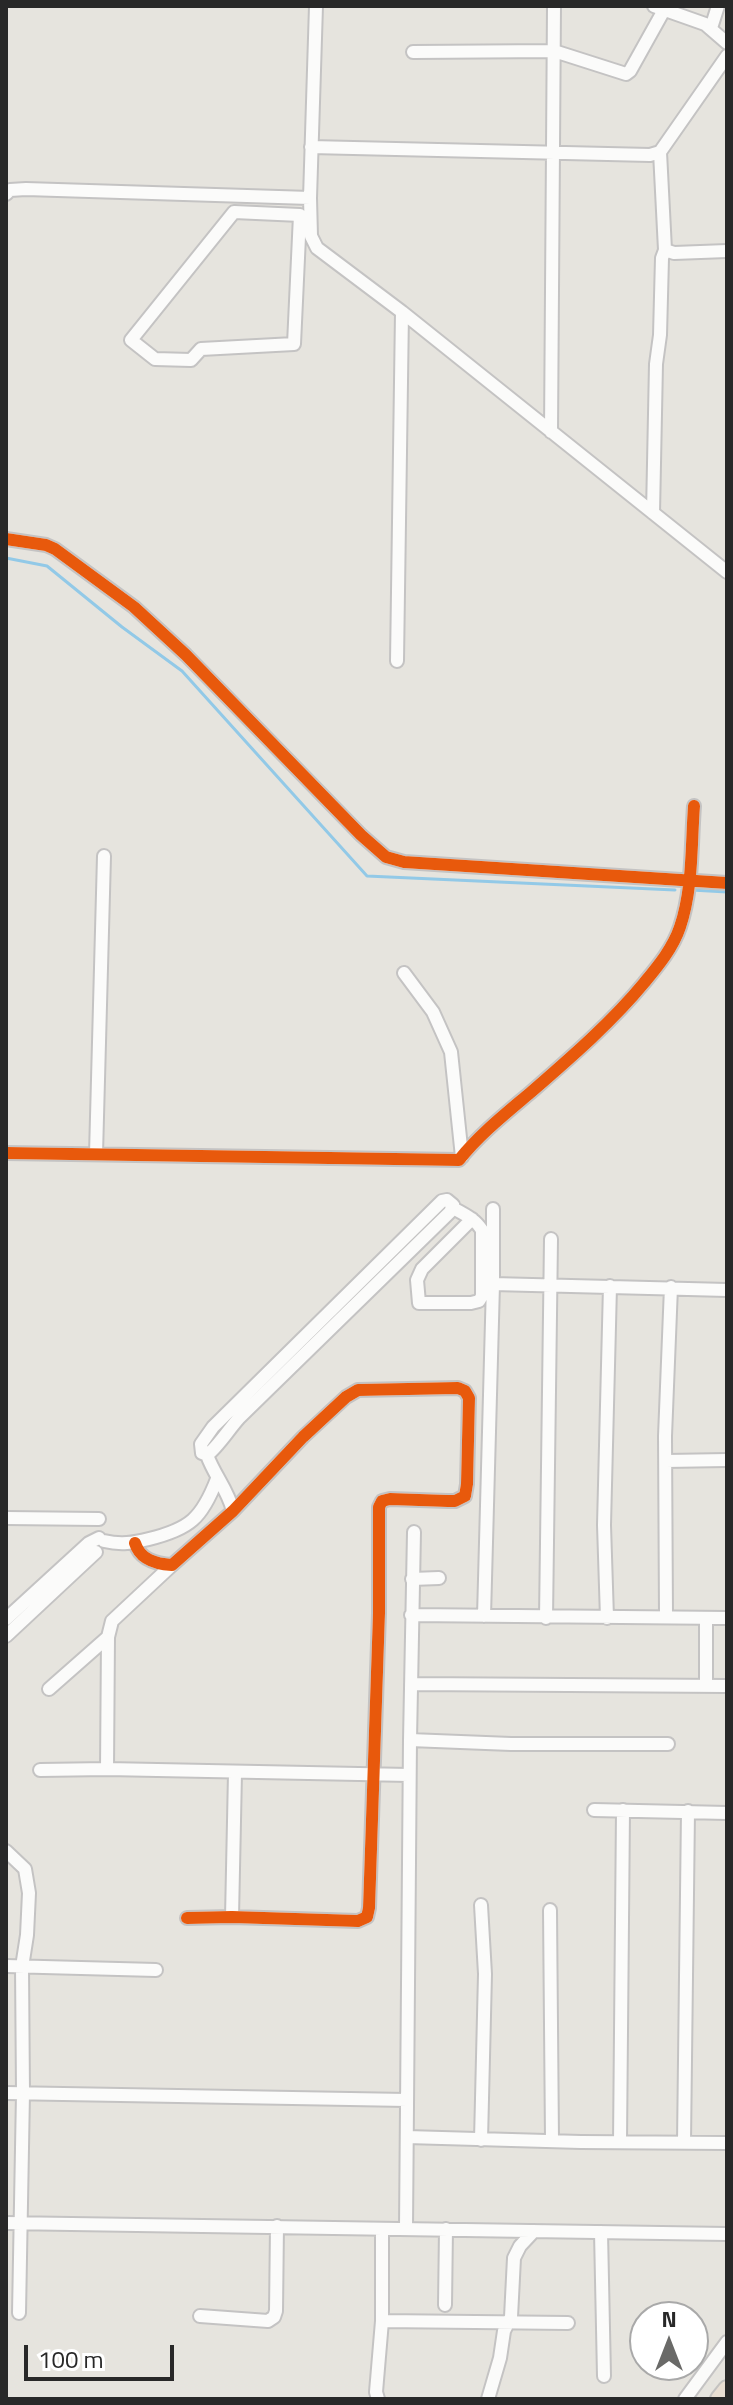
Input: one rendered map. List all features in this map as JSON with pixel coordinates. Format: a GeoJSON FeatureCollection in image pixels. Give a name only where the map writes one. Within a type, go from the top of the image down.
{"type":"FeatureCollection","features":[{"type":"Feature","properties":{"kind":"highway"},"geometry":{"type":"LineString","coordinates":[[719,2399],[727,2389]]}},
{"type":"Feature","properties":{"kind":"street"},"geometry":{"type":"LineString","coordinates":[[316,6],[310,198],[305,236],[294,344],[201,349],[191,360],[155,359],[131,340],[234,212],[300,215],[305,236],[317,248],[402,312],[727,572]]}},
{"type":"Feature","properties":{"kind":"street"},"geometry":{"type":"LineString","coordinates":[[551,432],[554,6]]}},
{"type":"Feature","properties":{"kind":"street"},"geometry":{"type":"LineString","coordinates":[[711,28],[718,6]]}},
{"type":"Feature","properties":{"kind":"street"},"geometry":{"type":"LineString","coordinates":[[413,52],[554,51],[620,73],[629,73],[659,8],[711,28],[727,43]]}},
{"type":"Feature","properties":{"kind":"street"},"geometry":{"type":"LineString","coordinates":[[653,513],[656,364],[665,250],[660,152],[727,56]]}},
{"type":"Feature","properties":{"kind":"street"},"geometry":{"type":"LineString","coordinates":[[311,147],[650,155],[660,152]]}},
{"type":"Feature","properties":{"kind":"street"},"geometry":{"type":"LineString","coordinates":[[6,194],[10,190],[26,189],[310,198]]}},
{"type":"Feature","properties":{"kind":"street"},"geometry":{"type":"LineString","coordinates":[[665,250],[674,253],[727,251]]}},
{"type":"Feature","properties":{"kind":"street"},"geometry":{"type":"LineString","coordinates":[[397,661],[402,312]]}},
{"type":"Feature","properties":{"kind":"street"},"geometry":{"type":"LineString","coordinates":[[6,539],[55,549],[134,607],[186,655],[386,857],[404,862],[727,883]]}},
{"type":"Feature","properties":{"kind":"street"},"geometry":{"type":"LineString","coordinates":[[6,1153],[459,1160],[494,1122],[622,1007],[653,972],[679,931],[684,916],[694,806]]}},
{"type":"Feature","properties":{"kind":"street"},"geometry":{"type":"LineString","coordinates":[[96,1154],[104,856]]}},
{"type":"Feature","properties":{"kind":"street"},"geometry":{"type":"LineString","coordinates":[[404,973],[433,1012],[451,1052],[462,1157]]}},
{"type":"Feature","properties":{"kind":"street"},"geometry":{"type":"LineString","coordinates":[[233,1511],[227,1492],[217,1479],[207,1455],[202,1453],[201,1444],[208,1432],[251,1398],[442,1201],[451,1202],[453,1208],[472,1219],[480,1227],[483,1237],[482,1296],[479,1301],[419,1303],[417,1280],[422,1269],[472,1219]]}},
{"type":"Feature","properties":{"kind":"street"},"geometry":{"type":"LineString","coordinates":[[484,1616],[493,1209]]}},
{"type":"Feature","properties":{"kind":"street"},"geometry":{"type":"LineString","coordinates":[[546,1618],[551,1239]]}},
{"type":"Feature","properties":{"kind":"street"},"geometry":{"type":"LineString","coordinates":[[493,1284],[727,1290]]}},
{"type":"Feature","properties":{"kind":"street"},"geometry":{"type":"LineString","coordinates":[[607,1618],[604,1525],[610,1286]]}},
{"type":"Feature","properties":{"kind":"street"},"geometry":{"type":"LineString","coordinates":[[666,1616],[671,1287]]}},
{"type":"Feature","properties":{"kind":"street"},"geometry":{"type":"LineString","coordinates":[[107,1769],[108,1637],[112,1621],[233,1511],[303,1437],[353,1392],[363,1389],[458,1388],[467,1395],[468,1471],[465,1496],[455,1501],[385,1499],[379,1507],[379,1613],[367,1917],[358,1921],[187,1918]]}},
{"type":"Feature","properties":{"kind":"street"},"geometry":{"type":"LineString","coordinates":[[666,1461],[727,1460]]}},
{"type":"Feature","properties":{"kind":"street"},"geometry":{"type":"LineString","coordinates":[[6,1636],[94,1539],[123,1544],[174,1533],[204,1508],[217,1479]]}},
{"type":"Feature","properties":{"kind":"street"},"geometry":{"type":"LineString","coordinates":[[6,1518],[99,1519]]}},
{"type":"Feature","properties":{"kind":"street"},"geometry":{"type":"LineString","coordinates":[[406,2228],[414,1532]]}},
{"type":"Feature","properties":{"kind":"street"},"geometry":{"type":"LineString","coordinates":[[135,1543],[137,1551],[143,1556],[159,1564],[172,1565]]}},
{"type":"Feature","properties":{"kind":"street"},"geometry":{"type":"LineString","coordinates":[[6,1619],[96,1552]]}},
{"type":"Feature","properties":{"kind":"street"},"geometry":{"type":"LineString","coordinates":[[412,1579],[439,1578]]}},
{"type":"Feature","properties":{"kind":"street"},"geometry":{"type":"LineString","coordinates":[[411,1615],[727,1618]]}},
{"type":"Feature","properties":{"kind":"street"},"geometry":{"type":"LineString","coordinates":[[706,1618],[706,1686]]}},
{"type":"Feature","properties":{"kind":"street"},"geometry":{"type":"LineString","coordinates":[[49,1689],[108,1637]]}},
{"type":"Feature","properties":{"kind":"street"},"geometry":{"type":"LineString","coordinates":[[411,1684],[727,1686]]}},
{"type":"Feature","properties":{"kind":"street"},"geometry":{"type":"LineString","coordinates":[[410,1740],[511,1744],[668,1744]]}},
{"type":"Feature","properties":{"kind":"street"},"geometry":{"type":"LineString","coordinates":[[40,1770],[409,1775]]}},
{"type":"Feature","properties":{"kind":"street"},"geometry":{"type":"LineString","coordinates":[[232,1917],[235,1773]]}},
{"type":"Feature","properties":{"kind":"street"},"geometry":{"type":"LineString","coordinates":[[594,1810],[727,1813]]}},
{"type":"Feature","properties":{"kind":"street"},"geometry":{"type":"LineString","coordinates":[[620,2142],[623,1810]]}},
{"type":"Feature","properties":{"kind":"street"},"geometry":{"type":"LineString","coordinates":[[684,2142],[688,1811]]}},
{"type":"Feature","properties":{"kind":"street"},"geometry":{"type":"LineString","coordinates":[[6,1851],[23,1867],[28,1884],[27,1935],[22,1967],[19,2313]]}},
{"type":"Feature","properties":{"kind":"street"},"geometry":{"type":"LineString","coordinates":[[481,1905],[485,1974],[481,2140]]}},
{"type":"Feature","properties":{"kind":"street"},"geometry":{"type":"LineString","coordinates":[[550,1910],[552,2140]]}},
{"type":"Feature","properties":{"kind":"street"},"geometry":{"type":"LineString","coordinates":[[6,1966],[156,1970]]}},
{"type":"Feature","properties":{"kind":"street"},"geometry":{"type":"LineString","coordinates":[[6,2093],[407,2100]]}},
{"type":"Feature","properties":{"kind":"street"},"geometry":{"type":"LineString","coordinates":[[407,2137],[727,2143]]}},
{"type":"Feature","properties":{"kind":"street"},"geometry":{"type":"LineString","coordinates":[[6,2223],[727,2234]]}},
{"type":"Feature","properties":{"kind":"street"},"geometry":{"type":"LineString","coordinates":[[200,2316],[268,2321],[274,2317],[277,2226]]}},
{"type":"Feature","properties":{"kind":"street"},"geometry":{"type":"LineString","coordinates":[[378,2399],[382,2229]]}},
{"type":"Feature","properties":{"kind":"street"},"geometry":{"type":"LineString","coordinates":[[445,2305],[446,2229]]}},
{"type":"Feature","properties":{"kind":"street"},"geometry":{"type":"LineString","coordinates":[[488,2399],[509,2321],[514,2258],[534,2231]]}},
{"type":"Feature","properties":{"kind":"street"},"geometry":{"type":"LineString","coordinates":[[601,2232],[604,2376]]}},
{"type":"Feature","properties":{"kind":"street"},"geometry":{"type":"LineString","coordinates":[[382,2321],[568,2323]]}},
{"type":"Feature","properties":{"kind":"street"},"geometry":{"type":"LineString","coordinates":[[685,2399],[727,2342]]}},
{"type":"Feature","properties":{"kind":"waterway"},"geometry":{"type":"LineString","coordinates":[[6,558],[47,566],[182,671],[367,876],[675,890]]}},
{"type":"Feature","properties":{"kind":"waterway"},"geometry":{"type":"LineString","coordinates":[[691,890],[727,892]]}},
{"type":"Feature","properties":{"kind":"cycle path"},"geometry":{"type":"LineString","coordinates":[[6,539],[55,549],[134,607],[186,655],[386,857],[404,862],[727,883]]}},
{"type":"Feature","properties":{"kind":"cycle path"},"geometry":{"type":"LineString","coordinates":[[6,1153],[459,1160],[493,1125],[604,1026],[665,956],[680,927],[687,898],[694,806]]}},
{"type":"Feature","properties":{"kind":"cycle path"},"geometry":{"type":"LineString","coordinates":[[135,1543],[149,1560],[172,1565],[233,1511],[303,1437],[346,1397],[358,1390],[458,1388],[465,1391],[469,1398],[465,1496],[455,1501],[390,1499],[382,1501],[379,1507],[379,1613],[367,1917],[358,1921],[187,1918]]}}]}
